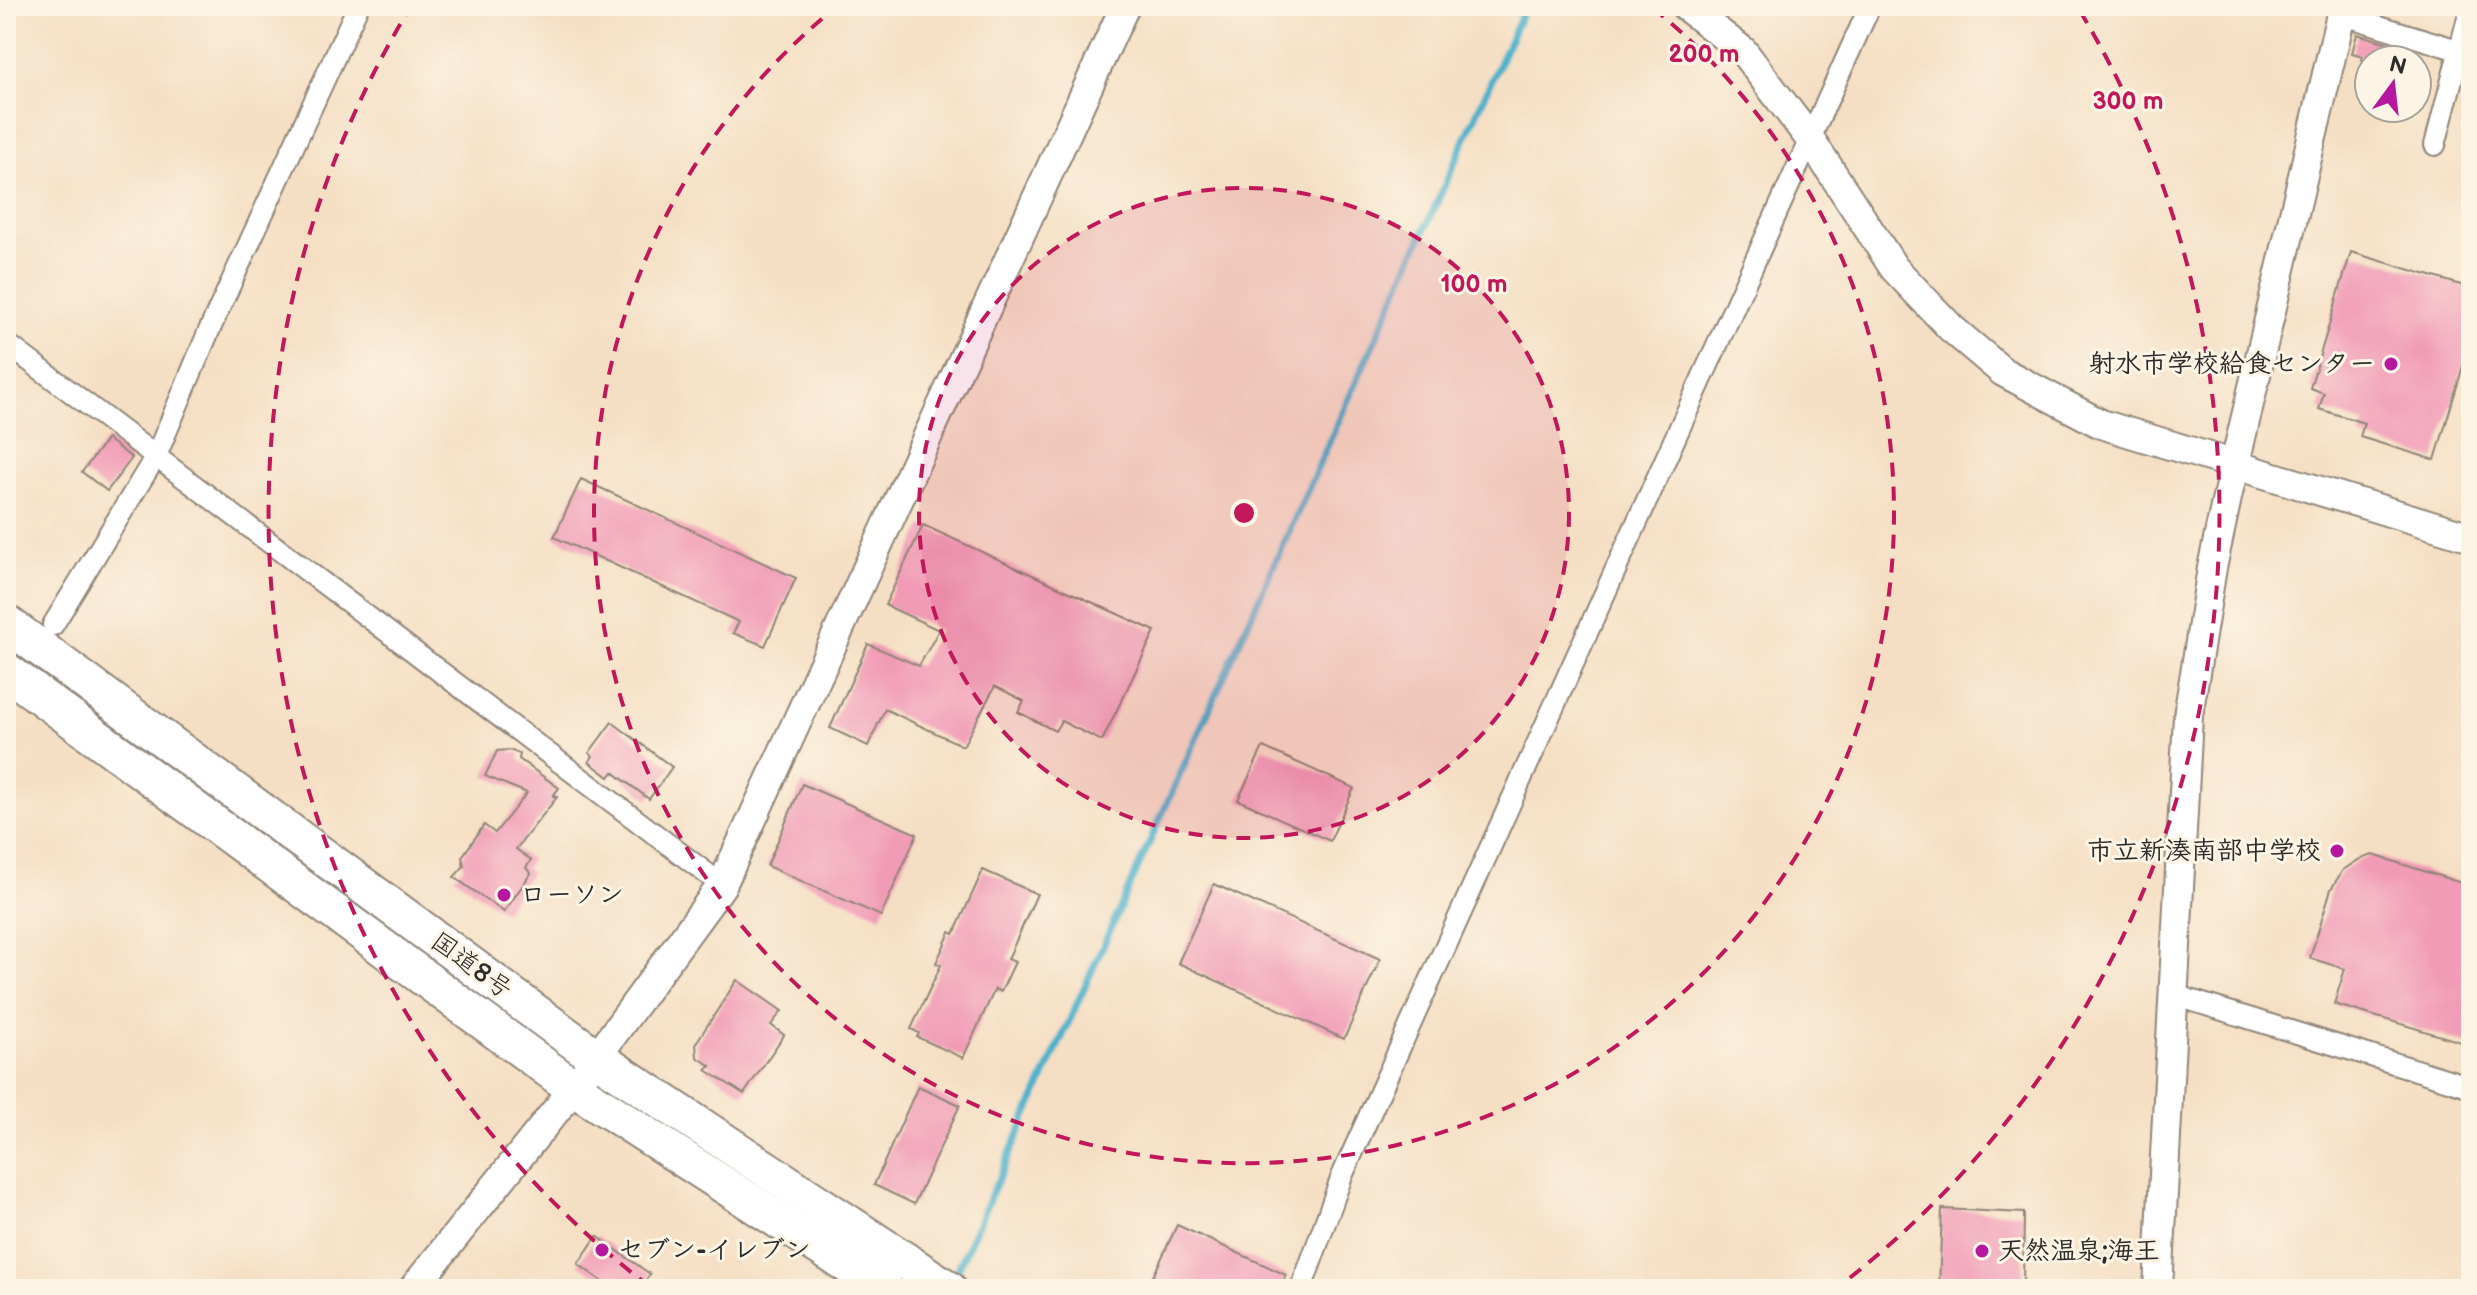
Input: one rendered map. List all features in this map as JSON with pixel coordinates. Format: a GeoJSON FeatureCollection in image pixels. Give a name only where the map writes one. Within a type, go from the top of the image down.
{"type":"FeatureCollection","features":[{"type":"Feature","properties":{"kind":"highway","name":"国道8号"},"geometry":{"type":"LineString","coordinates":[[6,623],[597,1058],[948,1289]]}},
{"type":"Feature","properties":{"kind":"highway","name":"国道8号"},"geometry":{"type":"LineString","coordinates":[[6,671],[574,1088],[878,1285]]}},
{"type":"Feature","properties":{"kind":"street"},"geometry":{"type":"LineString","coordinates":[[53,625],[156,456],[208,333],[358,6]]}},
{"type":"Feature","properties":{"kind":"street"},"geometry":{"type":"LineString","coordinates":[[413,1289],[597,1058],[722,885],[1125,6]]}},
{"type":"Feature","properties":{"kind":"street"},"geometry":{"type":"LineString","coordinates":[[1685,6],[1743,51],[1810,139],[1894,268],[1952,329],[2003,372],[2101,424],[2471,537]]}},
{"type":"Feature","properties":{"kind":"street"},"geometry":{"type":"LineString","coordinates":[[1301,1289],[1342,1176],[1870,6]]}},
{"type":"Feature","properties":{"kind":"street"},"geometry":{"type":"LineString","coordinates":[[2435,145],[2465,52],[2471,6]]}},
{"type":"Feature","properties":{"kind":"street"},"geometry":{"type":"LineString","coordinates":[[2158,1289],[2188,716],[2212,568],[2342,10],[2465,52]]}},
{"type":"Feature","properties":{"kind":"street"},"geometry":{"type":"LineString","coordinates":[[6,343],[722,885]]}},
{"type":"Feature","properties":{"kind":"street"},"geometry":{"type":"LineString","coordinates":[[2174,995],[2471,1087]]}},
{"type":"Feature","properties":{"kind":"building"},"geometry":{"type":"Polygon","coordinates":[[[2357,34],[2392,44],[2354,44],[2357,34]]]}},
{"type":"Feature","properties":{"kind":"building","name":"射水市学校給食センター"},"geometry":{"type":"Polygon","coordinates":[[[2351,252],[2471,288],[2471,339],[2435,460],[2360,437],[2364,423],[2319,409],[2324,393],[2310,388],[2351,252]]]}},
{"type":"Feature","properties":{"kind":"building"},"geometry":{"type":"Polygon","coordinates":[[[107,439],[132,458],[107,491],[82,472],[107,439]]]}},
{"type":"Feature","properties":{"kind":"building"},"geometry":{"type":"Polygon","coordinates":[[[581,479],[796,578],[765,646],[733,633],[739,622],[554,537],[581,479]]]}},
{"type":"Feature","properties":{"kind":"building"},"geometry":{"type":"Polygon","coordinates":[[[923,525],[1155,631],[1102,741],[1061,721],[1055,731],[1018,712],[1024,701],[995,686],[963,746],[885,709],[868,746],[830,728],[868,644],[919,666],[939,630],[885,605],[923,525]]]}},
{"type":"Feature","properties":{"kind":"building"},"geometry":{"type":"Polygon","coordinates":[[[612,722],[672,767],[649,799],[613,772],[609,777],[589,762],[593,756],[589,753],[612,722]]]}},
{"type":"Feature","properties":{"kind":"building"},"geometry":{"type":"Polygon","coordinates":[[[1263,747],[1354,788],[1330,841],[1238,800],[1263,747]]]}},
{"type":"Feature","properties":{"kind":"building"},"geometry":{"type":"Polygon","coordinates":[[[509,750],[520,754],[519,759],[559,788],[553,796],[557,797],[516,849],[531,860],[526,868],[531,873],[504,912],[454,877],[464,866],[462,857],[484,825],[495,833],[527,793],[485,776],[497,751],[509,750]]]}},
{"type":"Feature","properties":{"kind":"building"},"geometry":{"type":"Polygon","coordinates":[[[802,784],[917,834],[881,916],[767,866],[802,784]]]}},
{"type":"Feature","properties":{"kind":"building"},"geometry":{"type":"Polygon","coordinates":[[[2373,855],[2471,886],[2471,1045],[2334,1004],[2345,969],[2310,958],[2331,889],[2343,870],[2373,855]]]}},
{"type":"Feature","properties":{"kind":"building"},"geometry":{"type":"Polygon","coordinates":[[[983,870],[1037,894],[1008,959],[1015,962],[1001,992],[995,989],[963,1058],[917,1037],[919,1033],[911,1029],[941,965],[936,963],[950,932],[954,934],[983,870]]]}},
{"type":"Feature","properties":{"kind":"building"},"geometry":{"type":"Polygon","coordinates":[[[1214,884],[1380,959],[1344,1039],[1178,963],[1214,884]]]}},
{"type":"Feature","properties":{"kind":"building"},"geometry":{"type":"Polygon","coordinates":[[[737,980],[782,1011],[771,1025],[784,1035],[744,1094],[706,1070],[711,1066],[697,1057],[696,1043],[737,980]]]}},
{"type":"Feature","properties":{"kind":"building"},"geometry":{"type":"Polygon","coordinates":[[[918,1086],[960,1105],[914,1204],[874,1185],[918,1086]]]}},
{"type":"Feature","properties":{"kind":"building","name":"天然温泉;海王"},"geometry":{"type":"Polygon","coordinates":[[[1942,1209],[2024,1213],[2023,1289],[1939,1289],[1942,1209]]]}},
{"type":"Feature","properties":{"kind":"building"},"geometry":{"type":"Polygon","coordinates":[[[1177,1225],[1286,1275],[1280,1289],[1169,1289],[1151,1281],[1177,1225]]]}},
{"type":"Feature","properties":{"kind":"building","name":"セブン-イレブン"},"geometry":{"type":"Polygon","coordinates":[[[597,1236],[650,1274],[640,1289],[613,1289],[578,1264],[597,1236]]]}},
{"type":"Feature","properties":{"kind":"waterway"},"geometry":{"type":"LineString","coordinates":[[953,1280],[1525,6]]}},
{"type":"Feature","properties":{"kind":"place","name":"射水市学校給食センター"},"geometry":{"type":"Point","coordinates":[2391,364]}},
{"type":"Feature","properties":{"kind":"place","name":"市立新湊南部中学校"},"geometry":{"type":"Point","coordinates":[2337,851]}},
{"type":"Feature","properties":{"kind":"place","name":"ローソン"},"geometry":{"type":"Point","coordinates":[504,895]}},
{"type":"Feature","properties":{"kind":"place","name":"セブン-イレブン"},"geometry":{"type":"Point","coordinates":[602,1250]}},
{"type":"Feature","properties":{"kind":"place","name":"天然温泉;海王"},"geometry":{"type":"Point","coordinates":[1982,1251]}}]}
